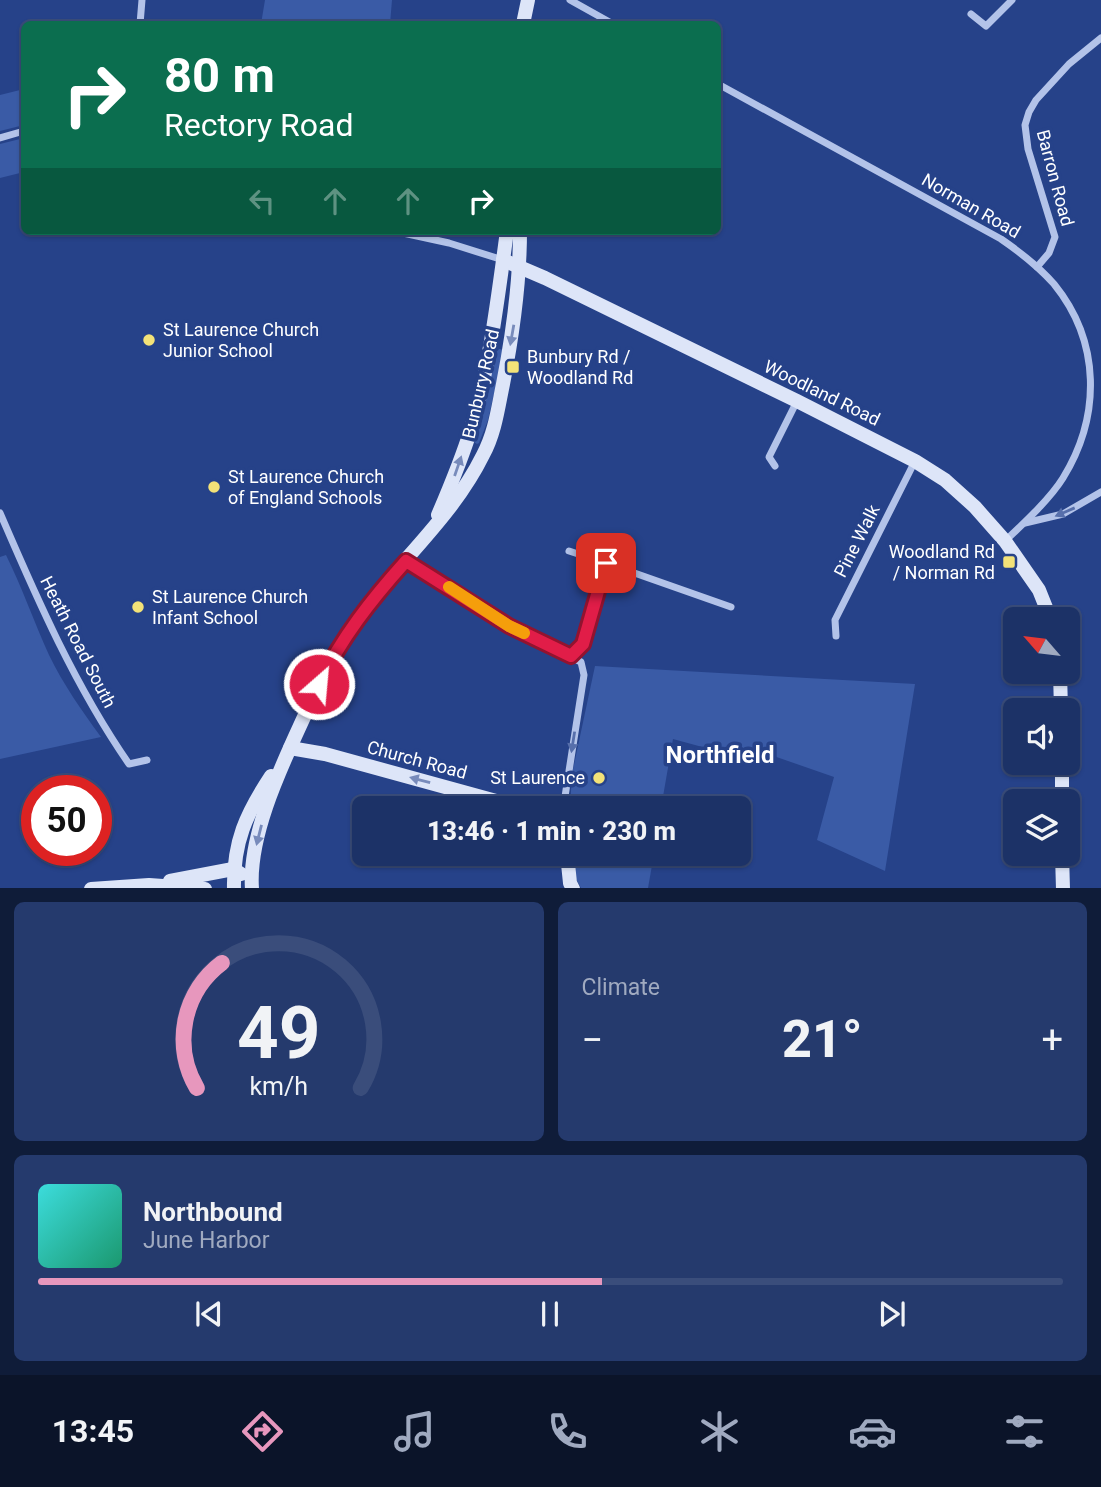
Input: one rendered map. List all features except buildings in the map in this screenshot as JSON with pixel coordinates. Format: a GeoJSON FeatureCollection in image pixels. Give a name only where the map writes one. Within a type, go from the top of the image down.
{"type":"FeatureCollection","features":[{"type":"Feature","properties":{"kind":"main road"},"geometry":{"type":"LineString","coordinates":[[524,21],[528,0]]}},
{"type":"Feature","properties":{"kind":"main road","name":"Bunbury Road"},"geometry":{"type":"LineString","coordinates":[[431,529],[454,477],[471,428],[485,368],[506,235]]}},
{"type":"Feature","properties":{"kind":"main road","name":"Bunbury Road"},"geometry":{"type":"LineString","coordinates":[[290,748],[319,684],[357,619],[451,507],[485,453],[495,425],[514,329],[520,235]]}},
{"type":"Feature","properties":{"kind":"main road","name":"Woodland Road"},"geometry":{"type":"LineString","coordinates":[[503,260],[797,401],[915,461],[945,480],[975,507],[1005,541],[1039,590],[1046,607]]}},
{"type":"Feature","properties":{"kind":"main road"},"geometry":{"type":"LineString","coordinates":[[244,887],[233,869],[241,834],[252,805],[290,748]]}},
{"type":"Feature","properties":{"kind":"main road"},"geometry":{"type":"LineString","coordinates":[[244,887],[266,806],[290,748]]}},
{"type":"Feature","properties":{"kind":"main road","name":"Church Road"},"geometry":{"type":"LineString","coordinates":[[290,748],[325,754],[478,796]]}},
{"type":"Feature","properties":{"kind":"main road"},"geometry":{"type":"LineString","coordinates":[[568,866],[573,888]]}},
{"type":"Feature","properties":{"kind":"main road"},"geometry":{"type":"LineString","coordinates":[[1062,866],[1063,888]]}},
{"type":"Feature","properties":{"kind":"main road"},"geometry":{"type":"LineString","coordinates":[[149,885],[233,869]]}},
{"type":"Feature","properties":{"kind":"main road"},"geometry":{"type":"LineString","coordinates":[[91,888],[149,885],[205,888]]}},
{"type":"Feature","properties":{"kind":"street"},"geometry":{"type":"LineString","coordinates":[[140,21],[142,0]]}},
{"type":"Feature","properties":{"kind":"street"},"geometry":{"type":"LineString","coordinates":[[570,0],[608,21]]}},
{"type":"Feature","properties":{"kind":"street"},"geometry":{"type":"LineString","coordinates":[[971,14],[986,26],[1012,0]]}},
{"type":"Feature","properties":{"kind":"street","name":"Barron Road"},"geometry":{"type":"LineString","coordinates":[[1037,267],[1049,253],[1055,237],[1028,149],[1025,125],[1036,100],[1069,64],[1101,38]]}},
{"type":"Feature","properties":{"kind":"street","name":"Norman Road"},"geometry":{"type":"LineString","coordinates":[[721,86],[1001,239],[1037,267],[1062,295],[1080,327],[1090,362],[1087,422],[1076,454],[1061,481],[1025,523],[1005,541]]}},
{"type":"Feature","properties":{"kind":"street"},"geometry":{"type":"LineString","coordinates":[[0,138],[21,132]]}},
{"type":"Feature","properties":{"kind":"street"},"geometry":{"type":"LineString","coordinates":[[412,235],[503,260]]}},
{"type":"Feature","properties":{"kind":"street"},"geometry":{"type":"LineString","coordinates":[[769,457],[797,401]]}},
{"type":"Feature","properties":{"kind":"street"},"geometry":{"type":"LineString","coordinates":[[760,457],[769,457]]}},
{"type":"Feature","properties":{"kind":"street"},"geometry":{"type":"LineString","coordinates":[[769,457],[775,466]]}},
{"type":"Feature","properties":{"kind":"street","name":"Pine Walk"},"geometry":{"type":"LineString","coordinates":[[835,636],[835,620],[915,461]]}},
{"type":"Feature","properties":{"kind":"street"},"geometry":{"type":"LineString","coordinates":[[1025,523],[1063,514],[1101,492]]}},
{"type":"Feature","properties":{"kind":"street","name":"Heath Road South"},"geometry":{"type":"LineString","coordinates":[[0,513],[27,577],[73,672],[105,730],[129,764],[146,760]]}},
{"type":"Feature","properties":{"kind":"street"},"geometry":{"type":"LineString","coordinates":[[569,551],[731,607]]}},
{"type":"Feature","properties":{"kind":"street"},"geometry":{"type":"LineString","coordinates":[[406,561],[509,626],[581,662],[584,675],[565,796]]}},
{"type":"Feature","properties":{"kind":"street"},"geometry":{"type":"LineString","coordinates":[[571,656],[583,644],[606,563]]}},
{"type":"Feature","properties":{"kind":"shaded area"},"geometry":{"type":"Polygon","coordinates":[[[265,0],[392,0],[390,21],[262,21],[265,0]]]}},
{"type":"Feature","properties":{"kind":"shaded area"},"geometry":{"type":"Polygon","coordinates":[[[21,90],[21,126],[0,131],[0,95],[21,90]]]}},
{"type":"Feature","properties":{"kind":"shaded area"},"geometry":{"type":"Polygon","coordinates":[[[21,139],[21,173],[0,178],[0,144],[21,139]]]}},
{"type":"Feature","properties":{"kind":"shaded area"},"geometry":{"type":"Polygon","coordinates":[[[495,348],[504,350],[488,420],[477,444],[474,442],[495,348]]]}},
{"type":"Feature","properties":{"kind":"shaded area"},"geometry":{"type":"Polygon","coordinates":[[[6,555],[54,666],[101,737],[0,759],[0,557],[6,555]]]}},
{"type":"Feature","properties":{"kind":"shaded area"},"geometry":{"type":"Polygon","coordinates":[[[595,666],[915,684],[885,871],[817,840],[834,777],[765,753],[761,763],[673,739],[663,796],[571,796],[572,774],[595,666]]]}},
{"type":"Feature","properties":{"kind":"shaded area"},"geometry":{"type":"Polygon","coordinates":[[[574,866],[652,866],[648,888],[581,888],[575,877],[574,866]]]}},
{"type":"Feature","properties":{"kind":"slow traffic"},"geometry":{"type":"LineString","coordinates":[[449,587],[524,633]]}},
{"type":"Feature","properties":{"kind":"place","name":"St Laurence Church Junior School"},"geometry":{"type":"Point","coordinates":[149,340]}},
{"type":"Feature","properties":{"kind":"place","name":"Bunbury Rd / Woodland Rd"},"geometry":{"type":"Point","coordinates":[513,367]}},
{"type":"Feature","properties":{"kind":"place","name":"St Laurence Church of England Schools"},"geometry":{"type":"Point","coordinates":[214,487]}},
{"type":"Feature","properties":{"kind":"place","name":"Woodland Rd / Norman Rd"},"geometry":{"type":"Point","coordinates":[1009,562]}},
{"type":"Feature","properties":{"kind":"place","name":"St Laurence Church Infant School"},"geometry":{"type":"Point","coordinates":[138,607]}},
{"type":"Feature","properties":{"kind":"place","name":"St Laurence"},"geometry":{"type":"Point","coordinates":[599,778]}},
{"type":"Feature","properties":{"kind":"district","name":"Northfield"},"geometry":{"type":"Point","coordinates":[720,755]}},
{"type":"Feature","properties":{"kind":"route"},"geometry":{"type":"LineString","coordinates":[[319,684],[357,619],[406,561],[509,626],[571,656],[583,644],[606,563]]}}]}
